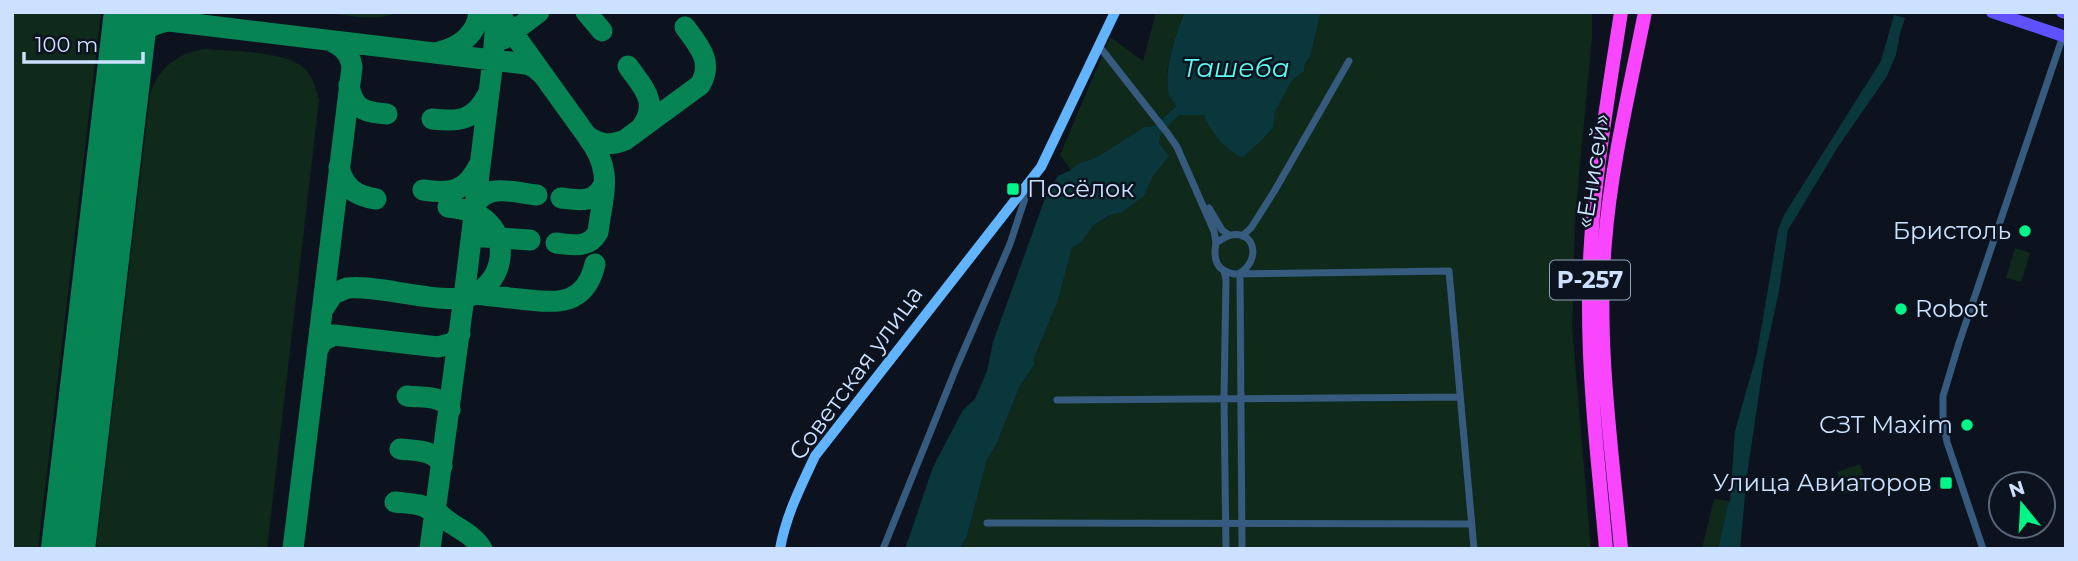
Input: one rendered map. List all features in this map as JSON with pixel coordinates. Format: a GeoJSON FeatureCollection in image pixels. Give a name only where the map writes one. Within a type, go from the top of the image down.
{"type":"FeatureCollection","features":[{"type":"Feature","properties":{"kind":"highway","name":"«Енисей»"},"geometry":{"type":"LineString","coordinates":[[1606,549],[1588,308],[1591,241],[1603,128],[1621,12]]}},
{"type":"Feature","properties":{"kind":"highway","name":"«Енисей»"},"geometry":{"type":"LineString","coordinates":[[1620,549],[1602,307],[1605,242],[1614,173],[1645,12]]}},
{"type":"Feature","properties":{"kind":"main road"},"geometry":{"type":"LineString","coordinates":[[1992,12],[2064,36]]}},
{"type":"Feature","properties":{"kind":"street","name":"Советская улица"},"geometry":{"type":"LineString","coordinates":[[780,549],[794,500],[815,456],[1030,182],[1051,149],[1115,12]]}},
{"type":"Feature","properties":{"kind":"street"},"geometry":{"type":"LineString","coordinates":[[1983,549],[1947,442],[1943,396],[2064,36]]}},
{"type":"Feature","properties":{"kind":"street"},"geometry":{"type":"LineString","coordinates":[[1099,46],[1177,147],[1217,223],[1229,235]]}},
{"type":"Feature","properties":{"kind":"street"},"geometry":{"type":"LineString","coordinates":[[1242,236],[1251,228],[1275,190],[1349,61]]}},
{"type":"Feature","properties":{"kind":"street"},"geometry":{"type":"LineString","coordinates":[[1177,147],[1214,231],[1215,260],[1224,271],[1226,279],[1226,549]]}},
{"type":"Feature","properties":{"kind":"street"},"geometry":{"type":"LineString","coordinates":[[883,549],[1010,244],[1030,182]]}},
{"type":"Feature","properties":{"kind":"street"},"geometry":{"type":"LineString","coordinates":[[1216,243],[1229,235],[1242,236],[1248,240],[1254,251],[1251,265],[1240,273]]}},
{"type":"Feature","properties":{"kind":"street"},"geometry":{"type":"LineString","coordinates":[[1224,271],[1449,271],[1474,549]]}},
{"type":"Feature","properties":{"kind":"street"},"geometry":{"type":"LineString","coordinates":[[1240,273],[1242,549]]}},
{"type":"Feature","properties":{"kind":"street"},"geometry":{"type":"LineString","coordinates":[[1057,400],[1460,397]]}},
{"type":"Feature","properties":{"kind":"street"},"geometry":{"type":"LineString","coordinates":[[987,523],[1471,524]]}},
{"type":"Feature","properties":{"kind":"shaded area"},"geometry":{"type":"Polygon","coordinates":[[[12,12],[101,12],[38,549],[12,549],[12,12]]]}},
{"type":"Feature","properties":{"kind":"shaded area"},"geometry":{"type":"Polygon","coordinates":[[[322,12],[399,12],[371,18],[322,12]]]}},
{"type":"Feature","properties":{"kind":"shaded area"},"geometry":{"type":"Polygon","coordinates":[[[1156,12],[1185,12],[1172,48],[1167,76],[1168,87],[1176,106],[1154,126],[1144,127],[1097,157],[1077,164],[1071,170],[1060,155],[1110,37],[1143,61],[1156,12]]]}},
{"type":"Feature","properties":{"kind":"shaded area"},"geometry":{"type":"Polygon","coordinates":[[[1321,12],[1592,12],[1592,38],[1575,218],[1572,327],[1591,549],[960,549],[967,536],[987,460],[996,445],[1020,386],[1034,365],[1058,299],[1072,248],[1081,242],[1094,225],[1110,215],[1123,212],[1144,196],[1154,175],[1168,156],[1159,143],[1161,134],[1179,115],[1204,115],[1242,158],[1261,141],[1273,128],[1274,111],[1291,82],[1304,71],[1321,12]]]}},
{"type":"Feature","properties":{"kind":"shaded area"},"geometry":{"type":"Polygon","coordinates":[[[205,49],[258,53],[298,64],[311,77],[319,100],[267,549],[96,549],[150,95],[158,77],[170,63],[186,54],[205,49]]]}},
{"type":"Feature","properties":{"kind":"shaded area"},"geometry":{"type":"Polygon","coordinates":[[[2015,248],[2030,253],[2021,282],[2006,278],[2015,248]]]}},
{"type":"Feature","properties":{"kind":"shaded area"},"geometry":{"type":"Polygon","coordinates":[[[1860,464],[1867,487],[1844,494],[1837,472],[1860,464]]]}},
{"type":"Feature","properties":{"kind":"shaded area"},"geometry":{"type":"Polygon","coordinates":[[[1714,499],[1730,501],[1718,549],[1702,549],[1714,499]]]}},
{"type":"Feature","properties":{"kind":"water","name":"Ташеба"},"geometry":{"type":"Polygon","coordinates":[[[1185,12],[1321,12],[1304,71],[1291,82],[1275,111],[1273,128],[1261,141],[1242,158],[1219,140],[1204,115],[1179,115],[1161,134],[1159,143],[1169,156],[1154,175],[1144,196],[1123,212],[1110,215],[1094,225],[1081,242],[1072,248],[1058,300],[1034,365],[1020,386],[996,445],[987,460],[967,536],[960,549],[905,549],[933,467],[963,410],[975,399],[987,371],[993,342],[1047,193],[1058,176],[1077,164],[1097,157],[1144,127],[1154,126],[1176,106],[1170,97],[1167,82],[1169,62],[1185,12]]]}},
{"type":"Feature","properties":{"kind":"water"},"geometry":{"type":"Polygon","coordinates":[[[1894,15],[1905,18],[1896,55],[1887,76],[1838,147],[1788,230],[1779,291],[1764,360],[1747,475],[1740,549],[1718,549],[1730,501],[1735,431],[1757,353],[1778,230],[1784,215],[1881,61],[1894,15]]]}},
{"type":"Feature","properties":{"kind":"taxiway"},"geometry":{"type":"LineString","coordinates":[[152,12],[169,21],[526,64],[542,74]]}},
{"type":"Feature","properties":{"kind":"taxiway"},"geometry":{"type":"LineString","coordinates":[[439,52],[454,47],[466,38],[475,27],[479,12]]}},
{"type":"Feature","properties":{"kind":"taxiway"},"geometry":{"type":"LineString","coordinates":[[430,549],[493,60],[495,12]]}},
{"type":"Feature","properties":{"kind":"taxiway"},"geometry":{"type":"LineString","coordinates":[[498,12],[587,136],[605,144],[625,140],[700,85],[706,69],[703,54],[685,27]]}},
{"type":"Feature","properties":{"kind":"taxiway"},"geometry":{"type":"LineString","coordinates":[[503,39],[539,12]]}},
{"type":"Feature","properties":{"kind":"taxiway"},"geometry":{"type":"LineString","coordinates":[[586,12],[602,31]]}},
{"type":"Feature","properties":{"kind":"taxiway"},"geometry":{"type":"LineString","coordinates":[[126,57],[142,32],[169,21]]}},
{"type":"Feature","properties":{"kind":"taxiway"},"geometry":{"type":"LineString","coordinates":[[293,549],[352,67],[346,52],[333,42]]}},
{"type":"Feature","properties":{"kind":"taxiway"},"geometry":{"type":"LineString","coordinates":[[628,66],[644,88],[649,103],[647,119],[641,128]]}},
{"type":"Feature","properties":{"kind":"taxiway"},"geometry":{"type":"LineString","coordinates":[[349,85],[357,105],[366,111],[387,114]]}},
{"type":"Feature","properties":{"kind":"taxiway"},"geometry":{"type":"LineString","coordinates":[[432,119],[465,118],[477,110],[488,94]]}},
{"type":"Feature","properties":{"kind":"taxiway"},"geometry":{"type":"LineString","coordinates":[[556,243],[585,243],[598,232],[604,193],[604,171],[601,160],[587,136]]}},
{"type":"Feature","properties":{"kind":"taxiway"},"geometry":{"type":"LineString","coordinates":[[423,190],[441,192],[463,186],[479,165]]}},
{"type":"Feature","properties":{"kind":"taxiway"},"geometry":{"type":"LineString","coordinates":[[339,167],[352,190],[362,196],[376,199]]}},
{"type":"Feature","properties":{"kind":"taxiway"},"geometry":{"type":"LineString","coordinates":[[561,198],[590,198],[603,186]]}},
{"type":"Feature","properties":{"kind":"taxiway"},"geometry":{"type":"LineString","coordinates":[[475,205],[480,198],[494,191],[537,195]]}},
{"type":"Feature","properties":{"kind":"taxiway"},"geometry":{"type":"LineString","coordinates":[[322,311],[333,294],[347,288],[463,298],[485,287],[492,279],[500,258],[497,236],[492,226],[479,215],[448,207]]}},
{"type":"Feature","properties":{"kind":"taxiway"},"geometry":{"type":"LineString","coordinates":[[484,237],[530,240]]}},
{"type":"Feature","properties":{"kind":"taxiway"},"geometry":{"type":"LineString","coordinates":[[470,293],[545,301],[567,299],[584,288],[595,264]]}},
{"type":"Feature","properties":{"kind":"taxiway"},"geometry":{"type":"LineString","coordinates":[[317,351],[322,341],[334,335],[438,347],[453,343],[460,334]]}},
{"type":"Feature","properties":{"kind":"taxiway"},"geometry":{"type":"LineString","coordinates":[[407,396],[438,400],[450,410]]}},
{"type":"Feature","properties":{"kind":"taxiway"},"geometry":{"type":"LineString","coordinates":[[400,449],[435,456],[442,466]]}},
{"type":"Feature","properties":{"kind":"taxiway"},"geometry":{"type":"LineString","coordinates":[[395,502],[423,506],[435,517]]}},
{"type":"Feature","properties":{"kind":"taxiway"},"geometry":{"type":"LineString","coordinates":[[436,510],[447,521],[472,537],[482,549]]}},
{"type":"Feature","properties":{"kind":"runway"},"geometry":{"type":"LineString","coordinates":[[68,549],[131,12]]}},
{"type":"Feature","properties":{"kind":"place","name":"Посёлок"},"geometry":{"type":"Point","coordinates":[1013,189]}},
{"type":"Feature","properties":{"kind":"place","name":"Бристоль"},"geometry":{"type":"Point","coordinates":[2025,231]}},
{"type":"Feature","properties":{"kind":"place","name":"Robot"},"geometry":{"type":"Point","coordinates":[1901,309]}},
{"type":"Feature","properties":{"kind":"place","name":"СЗТ Maxim"},"geometry":{"type":"Point","coordinates":[1967,425]}},
{"type":"Feature","properties":{"kind":"place","name":"Улица Авиаторов"},"geometry":{"type":"Point","coordinates":[1946,483]}}]}
